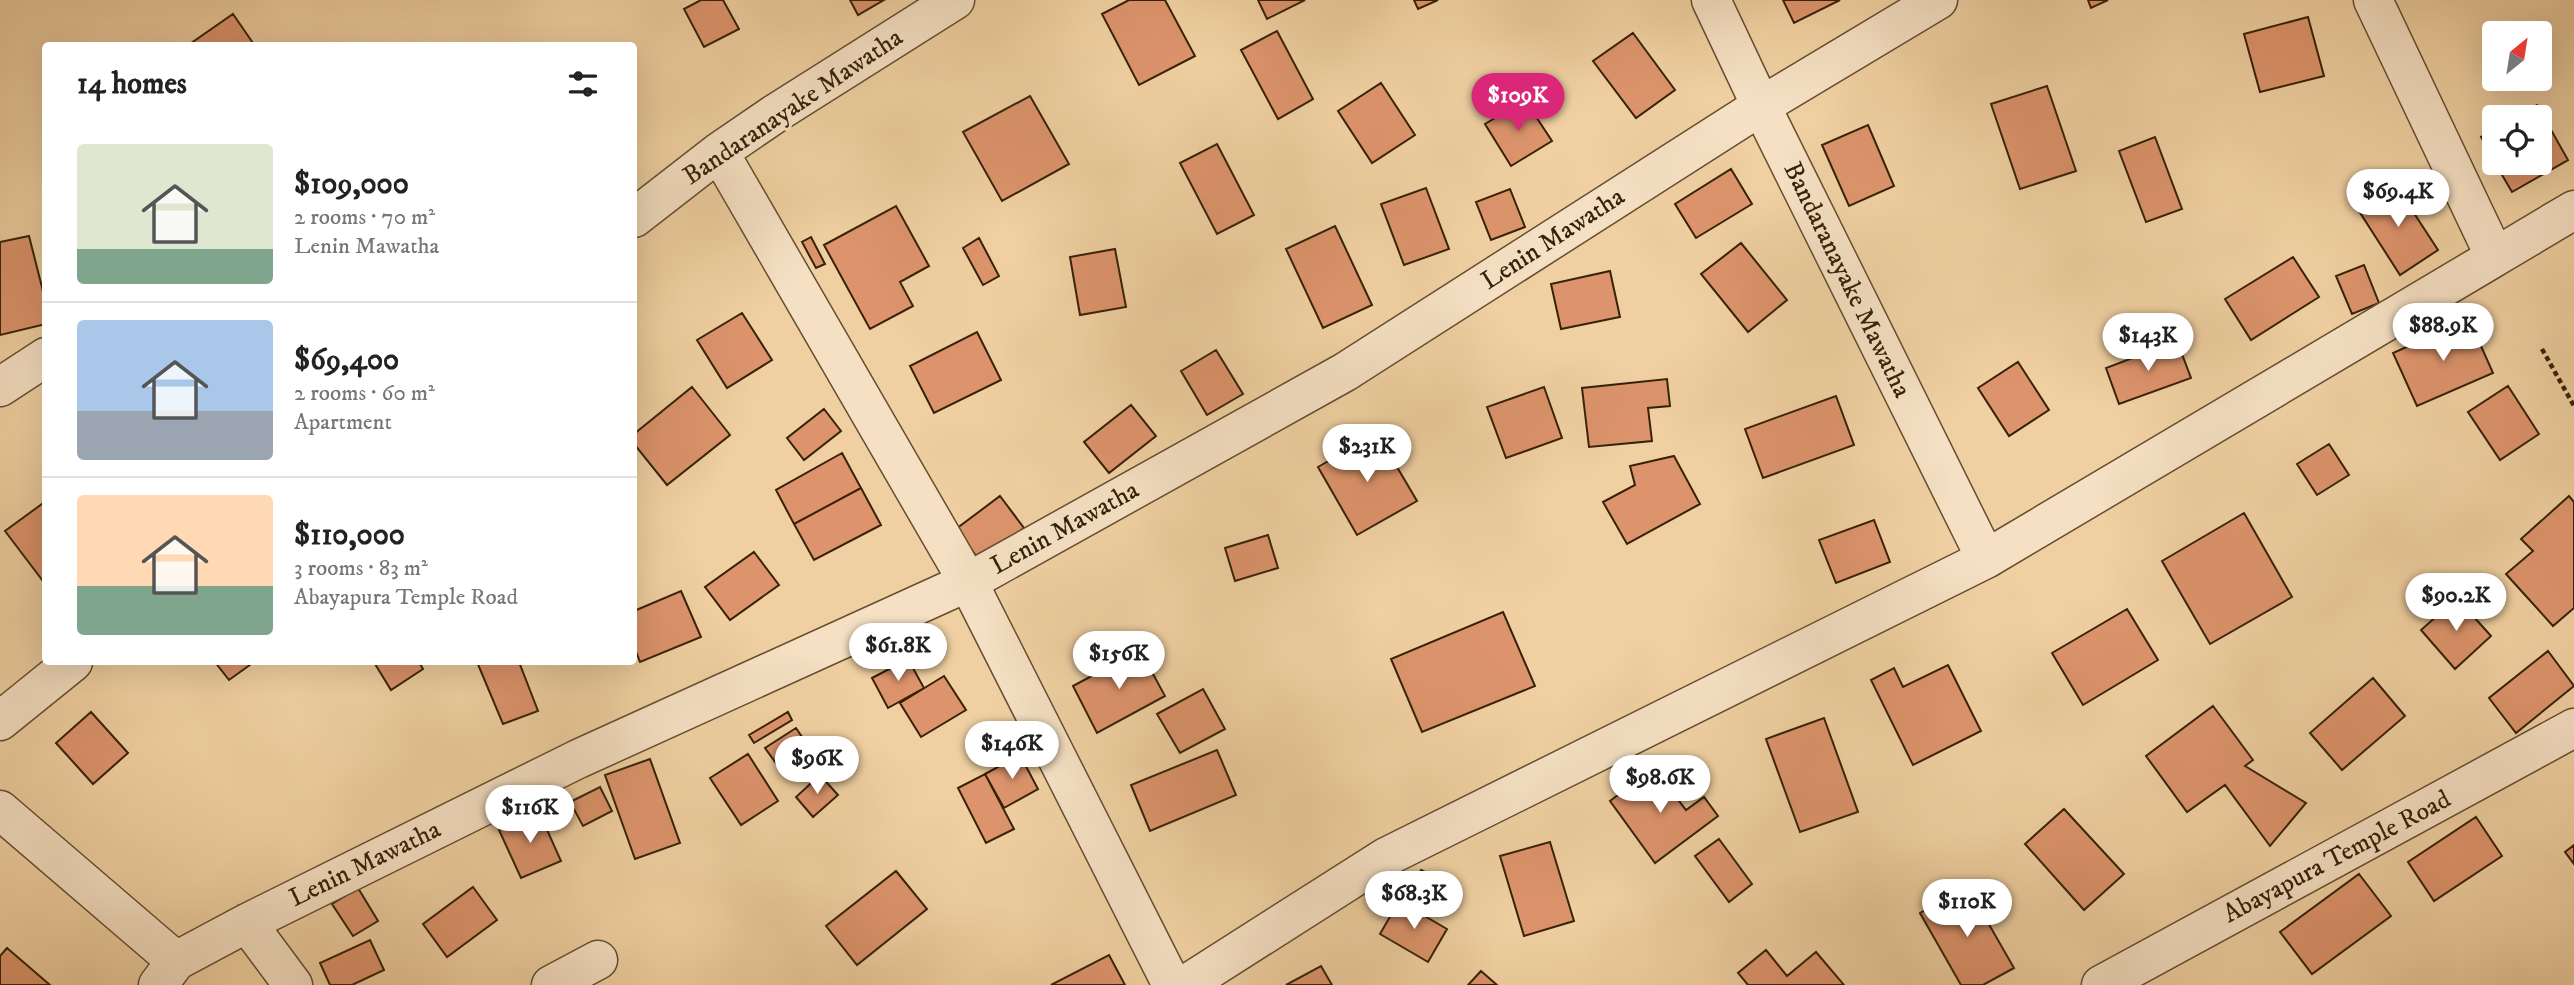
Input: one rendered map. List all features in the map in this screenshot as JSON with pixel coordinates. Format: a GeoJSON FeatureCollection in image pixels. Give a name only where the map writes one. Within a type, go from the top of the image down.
{"type":"FeatureCollection","features":[{"type":"Feature","properties":{"kind":"street","name":"Bandaranayake Mawatha"},"geometry":{"type":"LineString","coordinates":[[637,216],[719,152],[776,113],[955,0]]}},
{"type":"Feature","properties":{"kind":"street","name":"Bandaranayake Mawatha"},"geometry":{"type":"LineString","coordinates":[[1711,0],[1986,559]]}},
{"type":"Feature","properties":{"kind":"street","name":"Lenin Mawatha"},"geometry":{"type":"LineString","coordinates":[[167,973],[247,923],[578,759],[968,582],[1345,372],[1761,106],[1938,0]]}},
{"type":"Feature","properties":{"kind":"street"},"geometry":{"type":"LineString","coordinates":[[2373,0],[2495,257]]}},
{"type":"Feature","properties":{"kind":"street"},"geometry":{"type":"LineString","coordinates":[[719,152],[968,582],[1172,985]]}},
{"type":"Feature","properties":{"kind":"street"},"geometry":{"type":"LineString","coordinates":[[1185,985],[1386,857],[1986,559],[2574,210]]}},
{"type":"Feature","properties":{"kind":"street"},"geometry":{"type":"LineString","coordinates":[[0,387],[42,360]]}},
{"type":"Feature","properties":{"kind":"street"},"geometry":{"type":"LineString","coordinates":[[0,721],[69,665]]}},
{"type":"Feature","properties":{"kind":"street","name":"Abayapura Temple Road"},"geometry":{"type":"LineString","coordinates":[[2101,985],[2574,728]]}},
{"type":"Feature","properties":{"kind":"street"},"geometry":{"type":"LineString","coordinates":[[0,810],[167,973]]}},
{"type":"Feature","properties":{"kind":"street"},"geometry":{"type":"LineString","coordinates":[[247,923],[293,985]]}},
{"type":"Feature","properties":{"kind":"street"},"geometry":{"type":"LineString","coordinates":[[551,985],[598,960]]}},
{"type":"Feature","properties":{"kind":"path"},"geometry":{"type":"LineString","coordinates":[[2542,349],[2574,406]]}},
{"type":"Feature","properties":{"kind":"building"},"geometry":{"type":"Polygon","coordinates":[[[701,0],[723,0],[739,29],[704,47],[684,9],[701,0]]]}},
{"type":"Feature","properties":{"kind":"building"},"geometry":{"type":"Polygon","coordinates":[[[850,0],[884,0],[858,15],[850,0]]]}},
{"type":"Feature","properties":{"kind":"building"},"geometry":{"type":"Polygon","coordinates":[[[1129,0],[1165,0],[1195,56],[1139,85],[1102,14],[1129,0]]]}},
{"type":"Feature","properties":{"kind":"building"},"geometry":{"type":"Polygon","coordinates":[[[1258,0],[1305,0],[1267,19],[1258,0]]]}},
{"type":"Feature","properties":{"kind":"building"},"geometry":{"type":"Polygon","coordinates":[[[1414,0],[1438,0],[1418,9],[1414,0]]]}},
{"type":"Feature","properties":{"kind":"building"},"geometry":{"type":"Polygon","coordinates":[[[1783,0],[1840,0],[1794,23],[1783,0]]]}},
{"type":"Feature","properties":{"kind":"building"},"geometry":{"type":"Polygon","coordinates":[[[2088,0],[2108,0],[2091,8],[2088,0]]]}},
{"type":"Feature","properties":{"kind":"building"},"geometry":{"type":"Polygon","coordinates":[[[233,14],[252,42],[193,42],[233,14]]]}},
{"type":"Feature","properties":{"kind":"building"},"geometry":{"type":"Polygon","coordinates":[[[2308,17],[2324,76],[2260,92],[2244,34],[2308,17]]]}},
{"type":"Feature","properties":{"kind":"building"},"geometry":{"type":"Polygon","coordinates":[[[1277,31],[1313,99],[1278,119],[1241,50],[1277,31]]]}},
{"type":"Feature","properties":{"kind":"building"},"geometry":{"type":"Polygon","coordinates":[[[1633,33],[1675,90],[1636,118],[1593,61],[1633,33]]]}},
{"type":"Feature","properties":{"kind":"building"},"geometry":{"type":"Polygon","coordinates":[[[1381,83],[1415,135],[1372,163],[1338,111],[1381,83]]]}},
{"type":"Feature","properties":{"kind":"building"},"geometry":{"type":"Polygon","coordinates":[[[2047,86],[2076,171],[2020,189],[1991,104],[2047,86]]]}},
{"type":"Feature","properties":{"kind":"building"},"geometry":{"type":"Polygon","coordinates":[[[1030,96],[1069,164],[1002,201],[963,132],[1030,96]]]}},
{"type":"Feature","properties":{"kind":"building"},"geometry":{"type":"Polygon","coordinates":[[[1525,100],[1552,141],[1511,166],[1485,124],[1525,100]]]}},
{"type":"Feature","properties":{"kind":"building"},"geometry":{"type":"Polygon","coordinates":[[[1868,125],[1894,186],[1849,206],[1822,145],[1868,125]]]}},
{"type":"Feature","properties":{"kind":"building"},"geometry":{"type":"Polygon","coordinates":[[[2552,132],[2568,160],[2552,169],[2552,132]]]}},
{"type":"Feature","properties":{"kind":"building"},"geometry":{"type":"Polygon","coordinates":[[[2155,137],[2182,209],[2146,222],[2119,151],[2155,137]]]}},
{"type":"Feature","properties":{"kind":"building"},"geometry":{"type":"Polygon","coordinates":[[[1217,144],[1254,215],[1217,234],[1180,163],[1217,144]]]}},
{"type":"Feature","properties":{"kind":"building"},"geometry":{"type":"Polygon","coordinates":[[[1731,169],[1752,204],[1696,238],[1675,204],[1731,169]]]}},
{"type":"Feature","properties":{"kind":"building"},"geometry":{"type":"Polygon","coordinates":[[[2502,175],[2542,175],[2512,192],[2502,175]]]}},
{"type":"Feature","properties":{"kind":"building"},"geometry":{"type":"Polygon","coordinates":[[[2395,184],[2438,250],[2400,275],[2357,208],[2395,184]]]}},
{"type":"Feature","properties":{"kind":"building"},"geometry":{"type":"Polygon","coordinates":[[[1426,188],[1449,249],[1404,265],[1381,204],[1426,188]]]}},
{"type":"Feature","properties":{"kind":"building"},"geometry":{"type":"Polygon","coordinates":[[[1510,189],[1525,227],[1491,240],[1476,202],[1510,189]]]}},
{"type":"Feature","properties":{"kind":"building"},"geometry":{"type":"Polygon","coordinates":[[[896,206],[929,266],[900,282],[913,306],[870,329],[824,245],[896,206]]]}},
{"type":"Feature","properties":{"kind":"building"},"geometry":{"type":"Polygon","coordinates":[[[1335,226],[1372,305],[1323,328],[1286,249],[1335,226]]]}},
{"type":"Feature","properties":{"kind":"building"},"geometry":{"type":"Polygon","coordinates":[[[29,236],[42,287],[42,325],[0,335],[0,242],[29,236]]]}},
{"type":"Feature","properties":{"kind":"building"},"geometry":{"type":"Polygon","coordinates":[[[811,237],[825,264],[816,268],[802,242],[811,237]]]}},
{"type":"Feature","properties":{"kind":"building"},"geometry":{"type":"Polygon","coordinates":[[[979,238],[999,276],[983,285],[963,248],[979,238]]]}},
{"type":"Feature","properties":{"kind":"building"},"geometry":{"type":"Polygon","coordinates":[[[1741,243],[1787,300],[1748,332],[1701,274],[1741,243]]]}},
{"type":"Feature","properties":{"kind":"building"},"geometry":{"type":"Polygon","coordinates":[[[1115,249],[1126,307],[1080,315],[1070,257],[1115,249]]]}},
{"type":"Feature","properties":{"kind":"building"},"geometry":{"type":"Polygon","coordinates":[[[2293,257],[2319,297],[2251,340],[2225,299],[2293,257]]]}},
{"type":"Feature","properties":{"kind":"building"},"geometry":{"type":"Polygon","coordinates":[[[2364,265],[2379,303],[2352,314],[2336,276],[2364,265]]]}},
{"type":"Feature","properties":{"kind":"building"},"geometry":{"type":"Polygon","coordinates":[[[1610,271],[1620,317],[1561,329],[1551,284],[1610,271]]]}},
{"type":"Feature","properties":{"kind":"building"},"geometry":{"type":"Polygon","coordinates":[[[742,313],[772,360],[727,388],[697,340],[742,313]]]}},
{"type":"Feature","properties":{"kind":"building"},"geometry":{"type":"Polygon","coordinates":[[[2469,319],[2493,373],[2417,406],[2393,353],[2469,319]]]}},
{"type":"Feature","properties":{"kind":"building"},"geometry":{"type":"Polygon","coordinates":[[[977,332],[1001,380],[934,413],[910,366],[977,332]]]}},
{"type":"Feature","properties":{"kind":"building"},"geometry":{"type":"Polygon","coordinates":[[[2177,341],[2191,378],[2119,404],[2106,368],[2177,341]]]}},
{"type":"Feature","properties":{"kind":"building"},"geometry":{"type":"Polygon","coordinates":[[[1216,350],[1243,394],[1207,415],[1181,371],[1216,350]]]}},
{"type":"Feature","properties":{"kind":"building"},"geometry":{"type":"Polygon","coordinates":[[[2018,362],[2049,410],[2009,436],[1978,388],[2018,362]]]}},
{"type":"Feature","properties":{"kind":"building"},"geometry":{"type":"Polygon","coordinates":[[[1667,379],[1670,406],[1648,408],[1652,441],[1589,447],[1582,388],[1667,379]]]}},
{"type":"Feature","properties":{"kind":"building"},"geometry":{"type":"Polygon","coordinates":[[[2508,386],[2539,434],[2500,460],[2468,412],[2508,386]]]}},
{"type":"Feature","properties":{"kind":"building"},"geometry":{"type":"Polygon","coordinates":[[[692,387],[730,435],[667,485],[637,448],[637,432],[692,387]]]}},
{"type":"Feature","properties":{"kind":"building"},"geometry":{"type":"Polygon","coordinates":[[[1544,387],[1562,438],[1506,458],[1487,407],[1544,387]]]}},
{"type":"Feature","properties":{"kind":"building"},"geometry":{"type":"Polygon","coordinates":[[[1836,396],[1854,445],[1763,478],[1745,429],[1836,396]]]}},
{"type":"Feature","properties":{"kind":"building"},"geometry":{"type":"Polygon","coordinates":[[[1131,405],[1156,436],[1109,473],[1084,442],[1131,405]]]}},
{"type":"Feature","properties":{"kind":"building"},"geometry":{"type":"Polygon","coordinates":[[[824,409],[841,431],[804,460],[787,438],[824,409]]]}},
{"type":"Feature","properties":{"kind":"building"},"geometry":{"type":"Polygon","coordinates":[[[1377,433],[1417,501],[1357,535],[1318,467],[1377,433]]]}},
{"type":"Feature","properties":{"kind":"building"},"geometry":{"type":"Polygon","coordinates":[[[2329,444],[2349,475],[2317,495],[2297,464],[2329,444]]]}},
{"type":"Feature","properties":{"kind":"building"},"geometry":{"type":"Polygon","coordinates":[[[842,453],[861,488],[794,524],[776,490],[842,453]]]}},
{"type":"Feature","properties":{"kind":"building"},"geometry":{"type":"Polygon","coordinates":[[[1674,456],[1700,504],[1627,544],[1603,502],[1635,485],[1630,466],[1674,456]]]}},
{"type":"Feature","properties":{"kind":"building"},"geometry":{"type":"Polygon","coordinates":[[[861,488],[881,525],[814,560],[794,524],[861,488]]]}},
{"type":"Feature","properties":{"kind":"building"},"geometry":{"type":"Polygon","coordinates":[[[1000,496],[1024,528],[980,561],[956,529],[1000,496]]]}},
{"type":"Feature","properties":{"kind":"building"},"geometry":{"type":"Polygon","coordinates":[[[2569,496],[2574,502],[2574,608],[2553,626],[2506,574],[2533,551],[2521,539],[2569,496]]]}},
{"type":"Feature","properties":{"kind":"building"},"geometry":{"type":"Polygon","coordinates":[[[42,504],[42,580],[5,531],[42,504]]]}},
{"type":"Feature","properties":{"kind":"building"},"geometry":{"type":"Polygon","coordinates":[[[2244,513],[2292,597],[2210,644],[2162,561],[2244,513]]]}},
{"type":"Feature","properties":{"kind":"building"},"geometry":{"type":"Polygon","coordinates":[[[1874,520],[1890,562],[1836,583],[1819,540],[1874,520]]]}},
{"type":"Feature","properties":{"kind":"building"},"geometry":{"type":"Polygon","coordinates":[[[1268,535],[1278,568],[1235,581],[1225,548],[1268,535]]]}},
{"type":"Feature","properties":{"kind":"building"},"geometry":{"type":"Polygon","coordinates":[[[754,552],[779,585],[730,620],[705,587],[754,552]]]}},
{"type":"Feature","properties":{"kind":"building"},"geometry":{"type":"Polygon","coordinates":[[[681,591],[701,637],[640,662],[637,654],[637,610],[681,591]]]}},
{"type":"Feature","properties":{"kind":"building"},"geometry":{"type":"Polygon","coordinates":[[[2457,598],[2491,636],[2455,669],[2421,630],[2457,598]]]}},
{"type":"Feature","properties":{"kind":"building"},"geometry":{"type":"Polygon","coordinates":[[[2127,609],[2158,660],[2083,705],[2052,653],[2127,609]]]}},
{"type":"Feature","properties":{"kind":"building"},"geometry":{"type":"Polygon","coordinates":[[[1503,612],[1535,686],[1422,732],[1391,659],[1503,612]]]}},
{"type":"Feature","properties":{"kind":"building"},"geometry":{"type":"Polygon","coordinates":[[[1140,650],[1165,696],[1097,733],[1073,686],[1140,650]]]}},
{"type":"Feature","properties":{"kind":"building"},"geometry":{"type":"Polygon","coordinates":[[[2548,651],[2574,686],[2516,733],[2489,698],[2548,651]]]}},
{"type":"Feature","properties":{"kind":"building"},"geometry":{"type":"Polygon","coordinates":[[[908,659],[924,688],[888,708],[872,678],[908,659]]]}},
{"type":"Feature","properties":{"kind":"building"},"geometry":{"type":"Polygon","coordinates":[[[217,665],[250,665],[229,680],[217,665]]]}},
{"type":"Feature","properties":{"kind":"building"},"geometry":{"type":"Polygon","coordinates":[[[376,665],[421,665],[423,669],[391,690],[376,665]]]}},
{"type":"Feature","properties":{"kind":"building"},"geometry":{"type":"Polygon","coordinates":[[[478,665],[520,665],[538,711],[503,724],[478,665]]]}},
{"type":"Feature","properties":{"kind":"building"},"geometry":{"type":"Polygon","coordinates":[[[1948,665],[1981,731],[1913,765],[1871,680],[1894,668],[1903,687],[1948,665]]]}},
{"type":"Feature","properties":{"kind":"building"},"geometry":{"type":"Polygon","coordinates":[[[944,676],[966,710],[921,737],[900,703],[944,676]]]}},
{"type":"Feature","properties":{"kind":"building"},"geometry":{"type":"Polygon","coordinates":[[[2373,678],[2405,716],[2342,770],[2310,733],[2373,678]]]}},
{"type":"Feature","properties":{"kind":"building"},"geometry":{"type":"Polygon","coordinates":[[[1203,689],[1225,729],[1180,753],[1157,714],[1203,689]]]}},
{"type":"Feature","properties":{"kind":"building"},"geometry":{"type":"Polygon","coordinates":[[[2213,706],[2253,760],[2245,766],[2306,803],[2270,846],[2225,785],[2187,812],[2146,756],[2213,706]]]}},
{"type":"Feature","properties":{"kind":"building"},"geometry":{"type":"Polygon","coordinates":[[[91,712],[128,753],[93,784],[56,743],[91,712]]]}},
{"type":"Feature","properties":{"kind":"building"},"geometry":{"type":"Polygon","coordinates":[[[788,712],[792,720],[754,743],[749,735],[788,712]]]}},
{"type":"Feature","properties":{"kind":"building"},"geometry":{"type":"Polygon","coordinates":[[[1824,718],[1858,812],[1800,832],[1766,739],[1824,718]]]}},
{"type":"Feature","properties":{"kind":"building"},"geometry":{"type":"Polygon","coordinates":[[[796,728],[808,746],[778,766],[765,748],[796,728]]]}},
{"type":"Feature","properties":{"kind":"building"},"geometry":{"type":"Polygon","coordinates":[[[1217,750],[1236,795],[1150,831],[1131,785],[1217,750]]]}},
{"type":"Feature","properties":{"kind":"building"},"geometry":{"type":"Polygon","coordinates":[[[748,754],[778,801],[741,825],[710,778],[748,754]]]}},
{"type":"Feature","properties":{"kind":"building"},"geometry":{"type":"Polygon","coordinates":[[[1020,755],[1038,789],[1004,808],[985,774],[1020,755]]]}},
{"type":"Feature","properties":{"kind":"building"},"geometry":{"type":"Polygon","coordinates":[[[650,759],[680,843],[635,859],[605,775],[650,759]]]}},
{"type":"Feature","properties":{"kind":"building"},"geometry":{"type":"Polygon","coordinates":[[[1654,768],[1686,810],[1704,797],[1718,816],[1655,863],[1610,801],[1654,768]]]}},
{"type":"Feature","properties":{"kind":"building"},"geometry":{"type":"Polygon","coordinates":[[[985,774],[1014,829],[986,843],[958,788],[985,774]]]}},
{"type":"Feature","properties":{"kind":"building"},"geometry":{"type":"Polygon","coordinates":[[[820,775],[838,795],[813,817],[796,797],[820,775]]]}},
{"type":"Feature","properties":{"kind":"building"},"geometry":{"type":"Polygon","coordinates":[[[600,787],[612,811],[583,826],[570,802],[600,787]]]}},
{"type":"Feature","properties":{"kind":"building"},"geometry":{"type":"Polygon","coordinates":[[[2064,809],[2124,874],[2084,910],[2025,844],[2064,809]]]}},
{"type":"Feature","properties":{"kind":"building"},"geometry":{"type":"Polygon","coordinates":[[[539,812],[561,861],[521,878],[499,830],[539,812]]]}},
{"type":"Feature","properties":{"kind":"building"},"geometry":{"type":"Polygon","coordinates":[[[2476,817],[2502,856],[2434,901],[2408,862],[2476,817]]]}},
{"type":"Feature","properties":{"kind":"building"},"geometry":{"type":"Polygon","coordinates":[[[1719,839],[1752,884],[1729,902],[1695,856],[1719,839]]]}},
{"type":"Feature","properties":{"kind":"building"},"geometry":{"type":"Polygon","coordinates":[[[1550,842],[1574,921],[1524,936],[1500,856],[1550,842]]]}},
{"type":"Feature","properties":{"kind":"building"},"geometry":{"type":"Polygon","coordinates":[[[2574,845],[2574,864],[2565,852],[2574,845]]]}},
{"type":"Feature","properties":{"kind":"building"},"geometry":{"type":"Polygon","coordinates":[[[1421,870],[1447,883],[1438,900],[1412,888],[1421,870]]]}},
{"type":"Feature","properties":{"kind":"building"},"geometry":{"type":"Polygon","coordinates":[[[896,871],[927,909],[857,965],[826,926],[896,871]]]}},
{"type":"Feature","properties":{"kind":"building"},"geometry":{"type":"Polygon","coordinates":[[[2359,874],[2391,916],[2312,974],[2280,932],[2359,874]]]}},
{"type":"Feature","properties":{"kind":"building"},"geometry":{"type":"Polygon","coordinates":[[[1967,886],[2014,968],[1983,985],[1961,985],[1920,913],[1967,886]]]}},
{"type":"Feature","properties":{"kind":"building"},"geometry":{"type":"Polygon","coordinates":[[[473,887],[497,920],[447,957],[423,924],[473,887]]]}},
{"type":"Feature","properties":{"kind":"building"},"geometry":{"type":"Polygon","coordinates":[[[358,888],[378,921],[353,936],[332,904],[358,888]]]}},
{"type":"Feature","properties":{"kind":"building"},"geometry":{"type":"Polygon","coordinates":[[[1399,901],[1447,929],[1428,962],[1380,934],[1399,901]]]}},
{"type":"Feature","properties":{"kind":"building"},"geometry":{"type":"Polygon","coordinates":[[[370,940],[384,970],[352,985],[330,985],[320,963],[370,940]]]}},
{"type":"Feature","properties":{"kind":"building"},"geometry":{"type":"Polygon","coordinates":[[[7,948],[50,985],[0,985],[0,956],[7,948]]]}},
{"type":"Feature","properties":{"kind":"building"},"geometry":{"type":"Polygon","coordinates":[[[1766,950],[1787,976],[1816,952],[1844,985],[1748,985],[1738,973],[1766,950]]]}},
{"type":"Feature","properties":{"kind":"building"},"geometry":{"type":"Polygon","coordinates":[[[1109,955],[1125,985],[1051,985],[1109,955]]]}},
{"type":"Feature","properties":{"kind":"building"},"geometry":{"type":"Polygon","coordinates":[[[1321,966],[1332,985],[1286,985],[1321,966]]]}},
{"type":"Feature","properties":{"kind":"building"},"geometry":{"type":"Polygon","coordinates":[[[1481,971],[1497,985],[1468,985],[1481,971]]]}}]}
